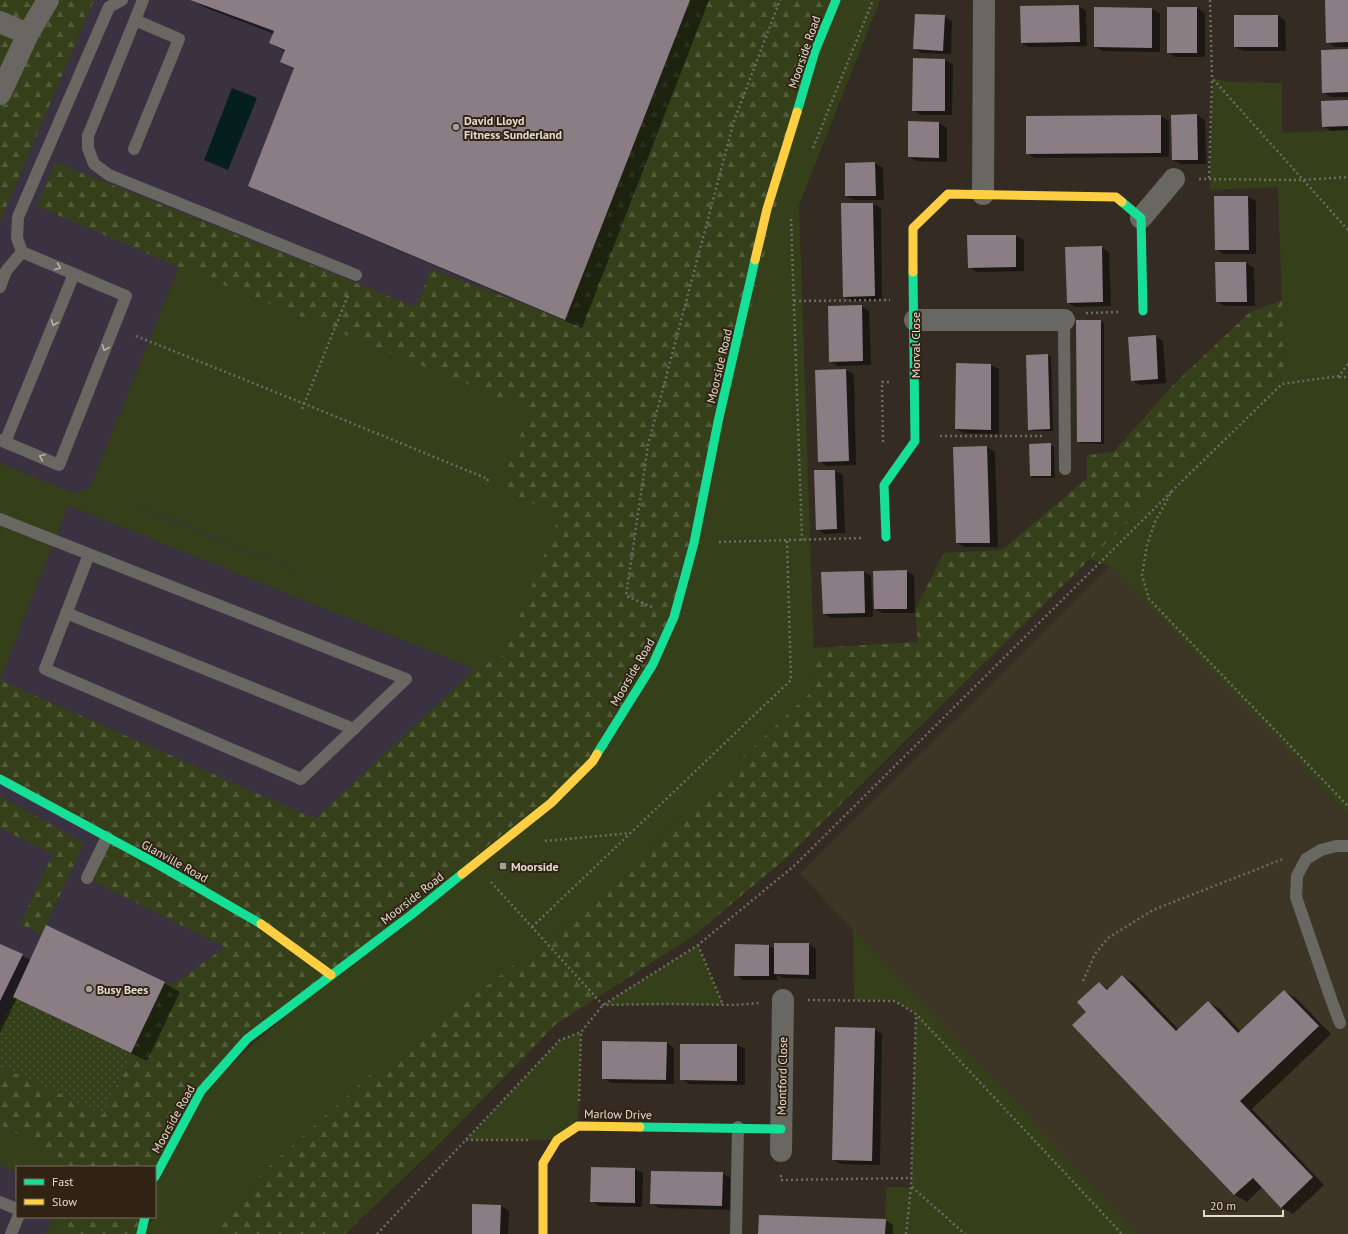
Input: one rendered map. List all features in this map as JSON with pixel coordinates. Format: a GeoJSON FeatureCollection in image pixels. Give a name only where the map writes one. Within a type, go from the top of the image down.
{"type":"FeatureCollection","features":[{"type":"Feature","properties":{"kind":"street"},"geometry":{"type":"LineString","coordinates":[[0,94],[28,34],[48,0]]}},
{"type":"Feature","properties":{"kind":"street","name":"Moorside Road"},"geometry":{"type":"LineString","coordinates":[[156,1175],[201,1092],[247,1039],[411,915],[551,803],[593,761],[653,664],[674,617],[694,543],[718,422],[767,209],[815,51],[836,0]]}},
{"type":"Feature","properties":{"kind":"street"},"geometry":{"type":"LineString","coordinates":[[983,194],[984,0]]}},
{"type":"Feature","properties":{"kind":"street"},"geometry":{"type":"LineString","coordinates":[[0,22],[28,34]]}},
{"type":"Feature","properties":{"kind":"street"},"geometry":{"type":"LineString","coordinates":[[1143,311],[1141,218],[1174,179]]}},
{"type":"Feature","properties":{"kind":"street","name":"Morval Close"},"geometry":{"type":"LineString","coordinates":[[886,537],[884,485],[915,442],[913,228],[948,194],[1116,197],[1141,218]]}},
{"type":"Feature","properties":{"kind":"street"},"geometry":{"type":"LineString","coordinates":[[914,310],[1064,320]]}},
{"type":"Feature","properties":{"kind":"street","name":"Glanville Road"},"geometry":{"type":"LineString","coordinates":[[0,780],[107,837],[266,927],[331,975]]}},
{"type":"Feature","properties":{"kind":"street","name":"Montford Close"},"geometry":{"type":"LineString","coordinates":[[781,1151],[783,1000]]}},
{"type":"Feature","properties":{"kind":"street","name":"Marlow Drive"},"geometry":{"type":"LineString","coordinates":[[544,1234],[543,1163],[557,1140],[578,1126],[738,1127],[781,1129]]}},
{"type":"Feature","properties":{"kind":"street"},"geometry":{"type":"LineString","coordinates":[[141,1234],[145,1218]]}},
{"type":"Feature","properties":{"kind":"lane"},"geometry":{"type":"LineString","coordinates":[[22,252],[18,238],[18,217],[108,7],[122,0]]}},
{"type":"Feature","properties":{"kind":"lane"},"geometry":{"type":"LineString","coordinates":[[144,0],[88,136],[88,148],[94,164],[109,175],[356,275]]}},
{"type":"Feature","properties":{"kind":"lane"},"geometry":{"type":"LineString","coordinates":[[134,150],[178,39],[135,20]]}},
{"type":"Feature","properties":{"kind":"lane"},"geometry":{"type":"LineString","coordinates":[[22,252],[74,274],[126,296],[59,464],[2,441],[74,274]]}},
{"type":"Feature","properties":{"kind":"lane"},"geometry":{"type":"LineString","coordinates":[[0,287],[6,271],[22,252]]}},
{"type":"Feature","properties":{"kind":"lane"},"geometry":{"type":"LineString","coordinates":[[1064,320],[1065,469]]}},
{"type":"Feature","properties":{"kind":"lane"},"geometry":{"type":"LineString","coordinates":[[0,519],[89,554],[406,679],[301,779],[45,669],[89,554]]}},
{"type":"Feature","properties":{"kind":"lane"},"geometry":{"type":"LineString","coordinates":[[66,613],[354,729]]}},
{"type":"Feature","properties":{"kind":"lane"},"geometry":{"type":"LineString","coordinates":[[87,878],[107,837]]}},
{"type":"Feature","properties":{"kind":"lane"},"geometry":{"type":"LineString","coordinates":[[1340,1023],[1296,897],[1297,876],[1306,859],[1321,850],[1336,846],[1348,846]]}},
{"type":"Feature","properties":{"kind":"lane"},"geometry":{"type":"LineString","coordinates":[[736,1234],[738,1127]]}},
{"type":"Feature","properties":{"kind":"lane"},"geometry":{"type":"LineString","coordinates":[[0,1202],[16,1209]]}},
{"type":"Feature","properties":{"kind":"lane"},"geometry":{"type":"LineString","coordinates":[[11,1234],[18,1218]]}},
{"type":"Feature","properties":{"kind":"path"},"geometry":{"type":"LineString","coordinates":[[674,617],[626,596],[648,445],[734,121],[780,0]]}},
{"type":"Feature","properties":{"kind":"path"},"geometry":{"type":"LineString","coordinates":[[811,152],[873,0]]}},
{"type":"Feature","properties":{"kind":"path"},"geometry":{"type":"LineString","coordinates":[[1209,178],[1212,78],[1210,0]]}},
{"type":"Feature","properties":{"kind":"path"},"geometry":{"type":"LineString","coordinates":[[1212,78],[1348,230]]}},
{"type":"Feature","properties":{"kind":"path"},"geometry":{"type":"LineString","coordinates":[[1174,179],[1209,178],[1302,180],[1348,177]]}},
{"type":"Feature","properties":{"kind":"path"},"geometry":{"type":"LineString","coordinates":[[791,218],[802,540]]}},
{"type":"Feature","properties":{"kind":"path"},"geometry":{"type":"LineString","coordinates":[[302,409],[356,275]]}},
{"type":"Feature","properties":{"kind":"path"},"geometry":{"type":"LineString","coordinates":[[794,301],[914,310]]}},
{"type":"Feature","properties":{"kind":"path"},"geometry":{"type":"LineString","coordinates":[[1064,320],[1074,313],[1143,311]]}},
{"type":"Feature","properties":{"kind":"path"},"geometry":{"type":"LineString","coordinates":[[136,336],[488,479],[486,484]]}},
{"type":"Feature","properties":{"kind":"path"},"geometry":{"type":"LineString","coordinates":[[1338,376],[1348,364]]}},
{"type":"Feature","properties":{"kind":"path"},"geometry":{"type":"LineString","coordinates":[[377,1234],[560,1040],[581,1032],[603,1005],[698,945],[794,866],[1282,384],[1338,376],[1348,377]]}},
{"type":"Feature","properties":{"kind":"path"},"geometry":{"type":"LineString","coordinates":[[882,399],[883,388]]}},
{"type":"Feature","properties":{"kind":"path"},"geometry":{"type":"LineString","coordinates":[[915,436],[1064,436]]}},
{"type":"Feature","properties":{"kind":"path"},"geometry":{"type":"LineString","coordinates":[[1172,491],[1155,522],[1147,545],[1142,576],[1150,599],[1348,806]]}},
{"type":"Feature","properties":{"kind":"path"},"geometry":{"type":"LineString","coordinates":[[718,542],[886,537]]}},
{"type":"Feature","properties":{"kind":"path"},"geometry":{"type":"LineString","coordinates":[[532,927],[791,680],[787,541]]}},
{"type":"Feature","properties":{"kind":"path"},"geometry":{"type":"LineString","coordinates":[[538,841],[632,833]]}},
{"type":"Feature","properties":{"kind":"path"},"geometry":{"type":"LineString","coordinates":[[1083,981],[1095,954],[1108,938],[1153,910],[1284,858]]}},
{"type":"Feature","properties":{"kind":"path"},"geometry":{"type":"LineString","coordinates":[[474,864],[603,1005],[736,1005]]}},
{"type":"Feature","properties":{"kind":"path"},"geometry":{"type":"LineString","coordinates":[[698,945],[723,1004]]}},
{"type":"Feature","properties":{"kind":"path"},"geometry":{"type":"LineString","coordinates":[[783,1000],[895,1000],[916,1014],[1122,1234]]}},
{"type":"Feature","properties":{"kind":"path"},"geometry":{"type":"LineString","coordinates":[[906,1234],[912,1178],[916,1014]]}},
{"type":"Feature","properties":{"kind":"path"},"geometry":{"type":"LineString","coordinates":[[578,1126],[581,1032]]}},
{"type":"Feature","properties":{"kind":"path"},"geometry":{"type":"LineString","coordinates":[[466,1140],[557,1140]]}},
{"type":"Feature","properties":{"kind":"path"},"geometry":{"type":"LineString","coordinates":[[781,1151],[781,1180],[912,1178]]}},
{"type":"Feature","properties":{"kind":"path"},"geometry":{"type":"LineString","coordinates":[[911,1187],[965,1234]]}},
{"type":"Feature","properties":{"kind":"shaded area"},"geometry":{"type":"Polygon","coordinates":[[[0,0],[690,0],[498,489],[504,655],[156,1166],[16,1166],[16,1218],[145,1218],[141,1234],[0,1234],[0,0]]]}},
{"type":"Feature","properties":{"kind":"shaded area"},"geometry":{"type":"Polygon","coordinates":[[[1110,566],[1348,814],[1348,1234],[1137,1234],[800,874],[1110,566]]]}},
{"type":"Feature","properties":{"kind":"green space"},"geometry":{"type":"Polygon","coordinates":[[[0,0],[94,0],[0,222],[0,0]]]}},
{"type":"Feature","properties":{"kind":"green space"},"geometry":{"type":"Polygon","coordinates":[[[690,0],[836,0],[815,51],[674,617],[593,761],[247,1039],[156,1166],[60,1166],[58,1155],[0,1125],[0,1066],[103,1114],[165,982],[172,985],[225,947],[87,878],[107,837],[0,779],[0,680],[315,819],[475,669],[504,655],[560,515],[498,489],[531,410],[179,267],[37,206],[55,162],[416,307],[431,269],[565,320],[690,0]]]}},
{"type":"Feature","properties":{"kind":"green space"},"geometry":{"type":"Polygon","coordinates":[[[836,0],[880,0],[799,205],[815,688],[572,920],[369,1076],[261,1174],[216,1234],[141,1234],[154,1218],[156,1218],[156,1175],[201,1091],[331,975],[767,209],[836,0]]]}},
{"type":"Feature","properties":{"kind":"green space"},"geometry":{"type":"Polygon","coordinates":[[[1212,78],[1229,82],[1282,83],[1282,133],[1348,130],[1348,814],[1110,566],[1090,559],[1284,370],[1278,187],[1210,190],[1212,78]]]}},
{"type":"Feature","properties":{"kind":"green space"},"geometry":{"type":"Polygon","coordinates":[[[179,267],[532,410],[498,489],[561,515],[504,655],[475,669],[68,505],[0,680],[0,463],[73,493],[90,488],[179,267]],[[122,501],[370,601],[171,519],[122,501]]]}},
{"type":"Feature","properties":{"kind":"green space"},"geometry":{"type":"Polygon","coordinates":[[[1282,300],[1284,370],[784,860],[693,936],[556,1024],[440,1143],[345,1234],[216,1234],[261,1174],[369,1076],[572,920],[815,688],[813,648],[918,642],[915,610],[944,553],[1002,550],[1087,478],[1087,455],[1114,452],[1172,386],[1249,313],[1282,300]]]}},
{"type":"Feature","properties":{"kind":"green space"},"geometry":{"type":"Polygon","coordinates":[[[0,796],[84,843],[42,934],[20,924],[53,854],[0,828],[0,796]]]}},
{"type":"Feature","properties":{"kind":"green space"},"geometry":{"type":"Polygon","coordinates":[[[853,929],[1137,1234],[885,1234],[886,1187],[911,1187],[916,1014],[895,1001],[854,1000],[853,929]]]}},
{"type":"Feature","properties":{"kind":"green space"},"geometry":{"type":"Polygon","coordinates":[[[698,945],[723,1005],[603,1005],[698,945]]]}},
{"type":"Feature","properties":{"kind":"green space"},"geometry":{"type":"Polygon","coordinates":[[[13,997],[131,1053],[103,1114],[0,1066],[0,1024],[13,997]]]}},
{"type":"Feature","properties":{"kind":"green space"},"geometry":{"type":"Polygon","coordinates":[[[581,1032],[578,1126],[557,1140],[466,1140],[560,1040],[581,1032]]]}},
{"type":"Feature","properties":{"kind":"green space"},"geometry":{"type":"Polygon","coordinates":[[[0,1125],[58,1155],[60,1166],[16,1166],[16,1173],[0,1165],[0,1125]]]}},
{"type":"Feature","properties":{"kind":"green space"},"geometry":{"type":"Polygon","coordinates":[[[54,1218],[66,1218],[66,1234],[46,1234],[54,1218]]]}},
{"type":"Feature","properties":{"kind":"green space"},"geometry":{"type":"Polygon","coordinates":[[[66,1218],[145,1218],[141,1234],[66,1234],[66,1218]]]}},
{"type":"Feature","properties":{"kind":"water"},"geometry":{"type":"Polygon","coordinates":[[[232,88],[257,98],[228,170],[204,160],[232,88]]]}},
{"type":"Feature","properties":{"kind":"building","name":"David Lloyd Fitness Sunderland"},"geometry":{"type":"Polygon","coordinates":[[[190,0],[690,0],[565,320],[248,186],[294,68],[280,62],[285,50],[269,43],[274,31],[190,0]]]}},
{"type":"Feature","properties":{"kind":"building"},"geometry":{"type":"Polygon","coordinates":[[[1325,0],[1348,0],[1348,42],[1326,43],[1325,0]]]}},
{"type":"Feature","properties":{"kind":"building"},"geometry":{"type":"Polygon","coordinates":[[[1079,5],[1080,42],[1021,43],[1020,6],[1079,5]]]}},
{"type":"Feature","properties":{"kind":"building"},"geometry":{"type":"Polygon","coordinates":[[[1094,7],[1152,8],[1152,48],[1094,47],[1094,7]]]}},
{"type":"Feature","properties":{"kind":"building"},"geometry":{"type":"Polygon","coordinates":[[[1167,7],[1197,7],[1197,53],[1167,53],[1167,7]]]}},
{"type":"Feature","properties":{"kind":"building"},"geometry":{"type":"Polygon","coordinates":[[[915,14],[945,15],[943,51],[913,49],[915,14]]]}},
{"type":"Feature","properties":{"kind":"building"},"geometry":{"type":"Polygon","coordinates":[[[1234,15],[1278,15],[1278,47],[1234,47],[1234,15]]]}},
{"type":"Feature","properties":{"kind":"building"},"geometry":{"type":"Polygon","coordinates":[[[1348,49],[1348,92],[1322,93],[1321,50],[1348,49]]]}},
{"type":"Feature","properties":{"kind":"building"},"geometry":{"type":"Polygon","coordinates":[[[913,58],[945,59],[945,111],[912,111],[913,58]]]}},
{"type":"Feature","properties":{"kind":"building"},"geometry":{"type":"Polygon","coordinates":[[[1348,100],[1348,126],[1322,127],[1321,101],[1348,100]]]}},
{"type":"Feature","properties":{"kind":"building"},"geometry":{"type":"Polygon","coordinates":[[[1197,114],[1198,160],[1172,160],[1171,115],[1197,114]]]}},
{"type":"Feature","properties":{"kind":"building"},"geometry":{"type":"Polygon","coordinates":[[[1161,115],[1161,153],[1026,154],[1026,116],[1161,115]]]}},
{"type":"Feature","properties":{"kind":"building"},"geometry":{"type":"Polygon","coordinates":[[[908,121],[939,122],[939,158],[908,157],[908,121]]]}},
{"type":"Feature","properties":{"kind":"building"},"geometry":{"type":"Polygon","coordinates":[[[875,162],[876,196],[845,196],[845,163],[875,162]]]}},
{"type":"Feature","properties":{"kind":"building"},"geometry":{"type":"Polygon","coordinates":[[[1214,196],[1248,196],[1249,250],[1215,250],[1214,196]]]}},
{"type":"Feature","properties":{"kind":"building"},"geometry":{"type":"Polygon","coordinates":[[[841,203],[873,203],[875,296],[843,297],[841,203]]]}},
{"type":"Feature","properties":{"kind":"building"},"geometry":{"type":"Polygon","coordinates":[[[967,235],[1016,235],[1016,267],[968,268],[967,235]]]}},
{"type":"Feature","properties":{"kind":"building"},"geometry":{"type":"Polygon","coordinates":[[[1102,246],[1103,302],[1067,303],[1065,247],[1102,246]]]}},
{"type":"Feature","properties":{"kind":"building"},"geometry":{"type":"Polygon","coordinates":[[[1215,262],[1246,262],[1247,302],[1216,302],[1215,262]]]}},
{"type":"Feature","properties":{"kind":"building"},"geometry":{"type":"Polygon","coordinates":[[[862,305],[863,361],[829,362],[828,306],[862,305]]]}},
{"type":"Feature","properties":{"kind":"building"},"geometry":{"type":"Polygon","coordinates":[[[1076,320],[1101,320],[1101,442],[1077,442],[1076,320]]]}},
{"type":"Feature","properties":{"kind":"building"},"geometry":{"type":"Polygon","coordinates":[[[1156,335],[1158,379],[1131,381],[1128,337],[1156,335]]]}},
{"type":"Feature","properties":{"kind":"building"},"geometry":{"type":"Polygon","coordinates":[[[1048,354],[1050,429],[1028,430],[1026,355],[1048,354]]]}},
{"type":"Feature","properties":{"kind":"building"},"geometry":{"type":"Polygon","coordinates":[[[956,363],[991,364],[991,430],[955,429],[956,363]]]}},
{"type":"Feature","properties":{"kind":"building"},"geometry":{"type":"Polygon","coordinates":[[[846,369],[849,461],[818,462],[815,370],[846,369]]]}},
{"type":"Feature","properties":{"kind":"building"},"geometry":{"type":"Polygon","coordinates":[[[1051,443],[1051,476],[1030,476],[1029,444],[1051,443]]]}},
{"type":"Feature","properties":{"kind":"building"},"geometry":{"type":"Polygon","coordinates":[[[987,446],[990,543],[956,543],[953,447],[987,446]]]}},
{"type":"Feature","properties":{"kind":"building"},"geometry":{"type":"Polygon","coordinates":[[[814,470],[835,470],[837,529],[816,530],[814,470]]]}},
{"type":"Feature","properties":{"kind":"building"},"geometry":{"type":"Polygon","coordinates":[[[907,570],[907,609],[874,609],[873,571],[907,570]]]}},
{"type":"Feature","properties":{"kind":"building"},"geometry":{"type":"Polygon","coordinates":[[[864,571],[865,613],[823,614],[821,572],[864,571]]]}},
{"type":"Feature","properties":{"kind":"building","name":"Busy Bees"},"geometry":{"type":"Polygon","coordinates":[[[46,925],[165,982],[131,1053],[13,997],[46,925]]]}},
{"type":"Feature","properties":{"kind":"building"},"geometry":{"type":"Polygon","coordinates":[[[774,943],[809,943],[809,975],[774,974],[774,943]]]}},
{"type":"Feature","properties":{"kind":"building"},"geometry":{"type":"Polygon","coordinates":[[[0,944],[23,954],[0,1001],[0,944]]]}},
{"type":"Feature","properties":{"kind":"building"},"geometry":{"type":"Polygon","coordinates":[[[735,944],[769,945],[769,976],[734,976],[735,944]]]}},
{"type":"Feature","properties":{"kind":"building"},"geometry":{"type":"Polygon","coordinates":[[[1122,975],[1176,1031],[1208,1001],[1238,1033],[1284,990],[1319,1026],[1240,1101],[1313,1177],[1281,1208],[1253,1178],[1234,1195],[1072,1025],[1086,1012],[1077,1002],[1099,982],[1107,990],[1122,975]]]}},
{"type":"Feature","properties":{"kind":"building"},"geometry":{"type":"Polygon","coordinates":[[[835,1027],[875,1028],[872,1161],[832,1160],[835,1027]]]}},
{"type":"Feature","properties":{"kind":"building"},"geometry":{"type":"Polygon","coordinates":[[[602,1041],[667,1042],[666,1080],[602,1079],[602,1041]]]}},
{"type":"Feature","properties":{"kind":"building"},"geometry":{"type":"Polygon","coordinates":[[[680,1044],[737,1044],[737,1081],[680,1080],[680,1044]]]}},
{"type":"Feature","properties":{"kind":"building"},"geometry":{"type":"Polygon","coordinates":[[[591,1167],[635,1168],[635,1203],[590,1202],[591,1167]]]}},
{"type":"Feature","properties":{"kind":"building"},"geometry":{"type":"Polygon","coordinates":[[[651,1171],[723,1172],[722,1206],[650,1204],[651,1171]]]}},
{"type":"Feature","properties":{"kind":"building"},"geometry":{"type":"Polygon","coordinates":[[[472,1204],[501,1205],[500,1234],[472,1234],[472,1204]]]}},
{"type":"Feature","properties":{"kind":"building"},"geometry":{"type":"Polygon","coordinates":[[[759,1215],[886,1219],[885,1234],[758,1234],[759,1215]]]}},
{"type":"Feature","properties":{"kind":"traffic: fast"},"geometry":{"type":"LineString","coordinates":[[797,112],[815,51],[836,0]]}},
{"type":"Feature","properties":{"kind":"traffic: fast"},"geometry":{"type":"LineString","coordinates":[[1122,202],[1141,218],[1143,311]]}},
{"type":"Feature","properties":{"kind":"traffic: fast"},"geometry":{"type":"LineString","coordinates":[[597,754],[653,664],[674,617],[694,543],[718,422],[755,260]]}},
{"type":"Feature","properties":{"kind":"traffic: fast"},"geometry":{"type":"LineString","coordinates":[[886,537],[884,485],[915,441],[913,272]]}},
{"type":"Feature","properties":{"kind":"traffic: fast"},"geometry":{"type":"LineString","coordinates":[[0,779],[159,865],[261,924]]}},
{"type":"Feature","properties":{"kind":"traffic: fast"},"geometry":{"type":"LineString","coordinates":[[156,1175],[201,1091],[247,1039],[411,915],[462,874]]}},
{"type":"Feature","properties":{"kind":"traffic: fast"},"geometry":{"type":"LineString","coordinates":[[640,1127],[781,1129]]}},
{"type":"Feature","properties":{"kind":"traffic: fast"},"geometry":{"type":"LineString","coordinates":[[141,1234],[145,1218]]}},
{"type":"Feature","properties":{"kind":"traffic: slow"},"geometry":{"type":"LineString","coordinates":[[755,260],[767,209],[797,112]]}},
{"type":"Feature","properties":{"kind":"traffic: slow"},"geometry":{"type":"LineString","coordinates":[[913,272],[913,228],[948,194],[1116,197],[1122,202]]}},
{"type":"Feature","properties":{"kind":"traffic: slow"},"geometry":{"type":"LineString","coordinates":[[462,874],[551,803],[593,761],[597,754]]}},
{"type":"Feature","properties":{"kind":"traffic: slow"},"geometry":{"type":"LineString","coordinates":[[261,924],[331,975]]}},
{"type":"Feature","properties":{"kind":"traffic: slow"},"geometry":{"type":"LineString","coordinates":[[543,1234],[543,1163],[557,1140],[578,1126],[640,1127]]}},
{"type":"Feature","properties":{"kind":"place","name":"David Lloyd Fitness Sunderland"},"geometry":{"type":"Point","coordinates":[456,127]}},
{"type":"Feature","properties":{"kind":"place","name":"Moorside"},"geometry":{"type":"Point","coordinates":[503,866]}},
{"type":"Feature","properties":{"kind":"place","name":"Busy Bees"},"geometry":{"type":"Point","coordinates":[89,989]}}]}
